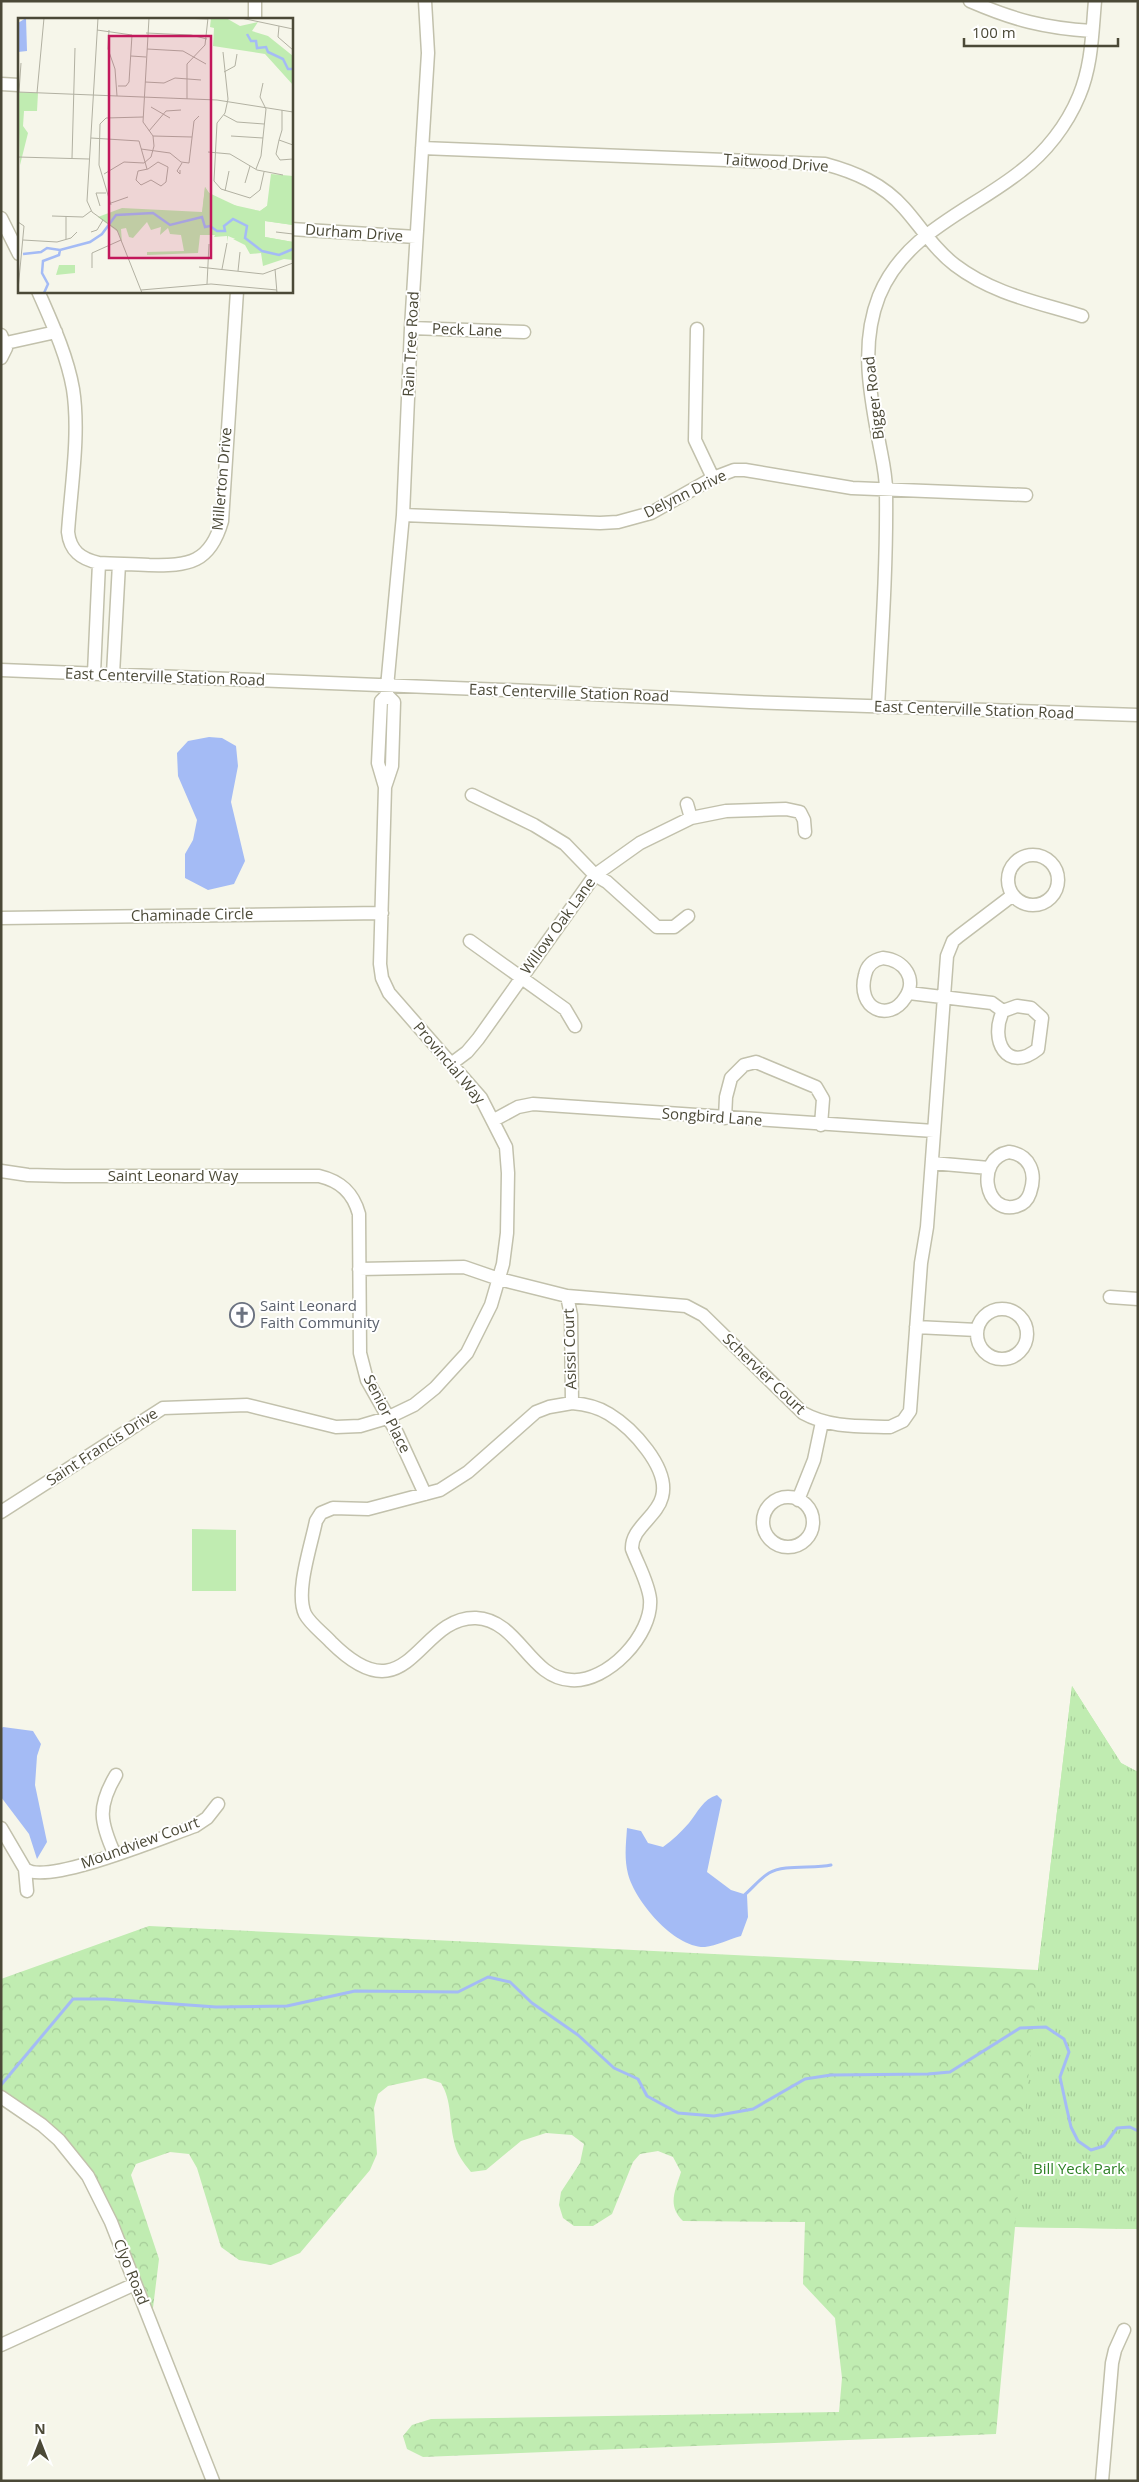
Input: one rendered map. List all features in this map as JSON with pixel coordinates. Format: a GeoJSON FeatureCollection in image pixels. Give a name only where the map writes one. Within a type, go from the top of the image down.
{"type":"FeatureCollection","features":[{"type":"Feature","properties":{"kind":"street"},"geometry":{"type":"LineString","coordinates":[[255,1],[255,18]]}},
{"type":"Feature","properties":{"kind":"street","name":"Rain Tree Road"},"geometry":{"type":"LineString","coordinates":[[387,691],[403,515],[411,328],[428,53],[425,1]]}},
{"type":"Feature","properties":{"kind":"street"},"geometry":{"type":"LineString","coordinates":[[970,1],[1029,24],[1054,29],[1092,32]]}},
{"type":"Feature","properties":{"kind":"street","name":"Bigger Road"},"geometry":{"type":"LineString","coordinates":[[878,707],[886,489],[868,378],[869,334],[874,311],[886,282],[900,261],[925,236],[1021,172],[1049,145],[1072,112],[1079,97],[1092,53],[1095,1]]}},
{"type":"Feature","properties":{"kind":"street"},"geometry":{"type":"LineString","coordinates":[[1,84],[18,85]]}},
{"type":"Feature","properties":{"kind":"street","name":"Taitwood Drive"},"geometry":{"type":"LineString","coordinates":[[422,148],[825,164],[846,170],[878,186],[903,208],[925,236],[954,264],[980,282],[1022,299],[1082,316]]}},
{"type":"Feature","properties":{"kind":"street"},"geometry":{"type":"LineString","coordinates":[[1,218],[18,252]]}},
{"type":"Feature","properties":{"kind":"street","name":"Durham Drive"},"geometry":{"type":"LineString","coordinates":[[292,229],[416,237]]}},
{"type":"Feature","properties":{"kind":"street"},"geometry":{"type":"LineString","coordinates":[[38,292],[56,332],[70,375],[75,416],[69,542],[80,556],[99,563],[94,673]]}},
{"type":"Feature","properties":{"kind":"street","name":"Millerton Drive"},"geometry":{"type":"LineString","coordinates":[[99,563],[185,564],[206,553],[217,537],[222,521],[236,292]]}},
{"type":"Feature","properties":{"kind":"street","name":"Peck Lane"},"geometry":{"type":"LineString","coordinates":[[411,328],[524,332]]}},
{"type":"Feature","properties":{"kind":"street"},"geometry":{"type":"LineString","coordinates":[[697,329],[695,440],[712,478]]}},
{"type":"Feature","properties":{"kind":"street"},"geometry":{"type":"LineString","coordinates":[[1,358],[4,354],[4,339],[56,332]]}},
{"type":"Feature","properties":{"kind":"street","name":"Delynn Drive"},"geometry":{"type":"LineString","coordinates":[[403,515],[600,523],[618,522],[651,513],[712,478],[734,470],[744,470],[830,486],[1026,494]]}},
{"type":"Feature","properties":{"kind":"street"},"geometry":{"type":"LineString","coordinates":[[113,674],[119,564]]}},
{"type":"Feature","properties":{"kind":"street","name":"East Centerville Station Road"},"geometry":{"type":"LineString","coordinates":[[1,670],[113,674],[387,691],[1138,715]]}},
{"type":"Feature","properties":{"kind":"street","name":"Provincial Way"},"geometry":{"type":"LineString","coordinates":[[387,691],[394,702],[392,766],[386,787],[380,964],[382,978],[389,994],[481,1098],[494,1120],[506,1147],[508,1173],[507,1233],[504,1264],[492,1305],[467,1353],[428,1394],[414,1405],[387,1418]]}},
{"type":"Feature","properties":{"kind":"street"},"geometry":{"type":"LineString","coordinates":[[472,795],[534,825],[565,844],[595,875],[607,882],[657,926],[674,926],[688,916]]}},
{"type":"Feature","properties":{"kind":"street"},"geometry":{"type":"LineString","coordinates":[[687,804],[691,818]]}},
{"type":"Feature","properties":{"kind":"street","name":"Willow Oak Lane"},"geometry":{"type":"LineString","coordinates":[[451,1064],[467,1052],[478,1039],[595,875],[640,843],[691,818],[726,811],[786,809],[800,812],[804,820],[805,832]]}},
{"type":"Feature","properties":{"kind":"street","name":"Schervier Court"},"geometry":{"type":"LineString","coordinates":[[360,1270],[464,1267],[499,1279],[567,1296],[676,1304],[697,1311],[803,1413],[822,1422],[890,1427],[897,1425],[908,1416],[932,1163],[946,956],[953,941],[1013,895]]}},
{"type":"Feature","properties":{"kind":"street","name":"Chaminade Circle"},"geometry":{"type":"LineString","coordinates":[[1,918],[382,913]]}},
{"type":"Feature","properties":{"kind":"street"},"geometry":{"type":"LineString","coordinates":[[470,941],[566,1009],[575,1026]]}},
{"type":"Feature","properties":{"kind":"street"},"geometry":{"type":"LineString","coordinates":[[883,958],[899,962],[908,973],[910,981],[909,993],[902,1004],[894,1008],[887,1010],[873,1007],[868,1003],[862,992],[866,969],[870,964],[883,958]]}},
{"type":"Feature","properties":{"kind":"street"},"geometry":{"type":"LineString","coordinates":[[909,993],[992,1002],[1003,1011]]}},
{"type":"Feature","properties":{"kind":"street"},"geometry":{"type":"LineString","coordinates":[[726,1118],[726,1097],[731,1078],[744,1065],[756,1062],[816,1087],[823,1099],[821,1125]]}},
{"type":"Feature","properties":{"kind":"street","name":"Songbird Lane"},"geometry":{"type":"LineString","coordinates":[[494,1120],[518,1107],[534,1104],[821,1125],[934,1131]]}},
{"type":"Feature","properties":{"kind":"street"},"geometry":{"type":"LineString","coordinates":[[1004,1153],[1019,1153],[1024,1156],[1029,1162],[1033,1173],[1031,1191],[1027,1199],[1018,1206],[1008,1207],[996,1202],[989,1190],[989,1168],[991,1162],[1004,1153]]}},
{"type":"Feature","properties":{"kind":"street"},"geometry":{"type":"LineString","coordinates":[[932,1163],[989,1168]]}},
{"type":"Feature","properties":{"kind":"street","name":"Saint Leonard Way"},"geometry":{"type":"LineString","coordinates":[[1,1171],[28,1175],[66,1176],[310,1175],[333,1179],[343,1186]]}},
{"type":"Feature","properties":{"kind":"street","name":"Senior Place"},"geometry":{"type":"LineString","coordinates":[[343,1186],[355,1201],[359,1214],[360,1353],[367,1380],[397,1433],[425,1494]]}},
{"type":"Feature","properties":{"kind":"street","name":"Asissi Court"},"geometry":{"type":"LineString","coordinates":[[567,1296],[571,1315],[572,1402]]}},
{"type":"Feature","properties":{"kind":"street"},"geometry":{"type":"LineString","coordinates":[[1110,1297],[1138,1299]]}},
{"type":"Feature","properties":{"kind":"street"},"geometry":{"type":"LineString","coordinates":[[995,1309],[1010,1309],[1026,1322],[1024,1349],[1013,1358],[1000,1360],[993,1358],[978,1344],[976,1330],[988,1312],[995,1309]]}},
{"type":"Feature","properties":{"kind":"street"},"geometry":{"type":"LineString","coordinates":[[916,1327],[976,1330]]}},
{"type":"Feature","properties":{"kind":"street"},"geometry":{"type":"LineString","coordinates":[[572,1402],[608,1413],[630,1432],[658,1466],[664,1485],[659,1505],[634,1536],[631,1543],[648,1589],[649,1611],[646,1624],[634,1644],[602,1673],[582,1680],[566,1680],[542,1668],[505,1629],[487,1620],[475,1618],[465,1619],[448,1626],[403,1664],[386,1670],[376,1670],[355,1664],[306,1615],[303,1602],[303,1578],[316,1522],[321,1513],[333,1508],[368,1509],[425,1494],[452,1484],[536,1412],[572,1402]]}},
{"type":"Feature","properties":{"kind":"street","name":"Saint Francis Drive"},"geometry":{"type":"LineString","coordinates":[[1,1512],[163,1408],[247,1405],[336,1427],[360,1426],[387,1418]]}},
{"type":"Feature","properties":{"kind":"street"},"geometry":{"type":"LineString","coordinates":[[798,1500],[814,1460],[822,1422]]}},
{"type":"Feature","properties":{"kind":"street"},"geometry":{"type":"LineString","coordinates":[[115,1855],[103,1823],[102,1812],[106,1792],[116,1774]]}},
{"type":"Feature","properties":{"kind":"street","name":"Moundview Court"},"geometry":{"type":"LineString","coordinates":[[25,1869],[36,1874],[71,1868],[115,1855],[195,1826],[207,1818],[218,1804]]}},
{"type":"Feature","properties":{"kind":"street"},"geometry":{"type":"LineString","coordinates":[[1,1828],[25,1869],[27,1891]]}},
{"type":"Feature","properties":{"kind":"street","name":"Clyo Road"},"geometry":{"type":"LineString","coordinates":[[1,2097],[42,2125],[71,2153],[88,2176],[111,2222],[213,2481]]}},
{"type":"Feature","properties":{"kind":"street"},"geometry":{"type":"LineString","coordinates":[[1,2345],[135,2284]]}},
{"type":"Feature","properties":{"kind":"street"},"geometry":{"type":"LineString","coordinates":[[1102,2481],[1112,2363],[1115,2350],[1124,2330]]}},
{"type":"Feature","properties":{"kind":"green space"},"geometry":{"type":"Polygon","coordinates":[[[192,1529],[236,1530],[236,1591],[192,1591],[192,1529]]]}},
{"type":"Feature","properties":{"kind":"green space"},"geometry":{"type":"Polygon","coordinates":[[[1072,1686],[1121,1763],[1138,1772],[1138,2229],[1015,2227],[996,2434],[423,2457],[407,2449],[403,2436],[412,2425],[431,2419],[839,2412],[842,2378],[835,2318],[803,2284],[805,2222],[683,2221],[675,2210],[674,2204],[675,2192],[681,2172],[673,2157],[658,2151],[640,2154],[633,2162],[612,2214],[593,2226],[574,2226],[563,2218],[559,2205],[561,2192],[580,2163],[584,2144],[572,2135],[546,2133],[521,2141],[486,2170],[471,2172],[456,2150],[445,2090],[441,2083],[425,2078],[388,2086],[378,2094],[374,2108],[377,2154],[370,2170],[300,2253],[271,2265],[239,2260],[221,2247],[197,2168],[189,2154],[170,2152],[136,2164],[131,2175],[159,2259],[151,2324],[77,2160],[1,2097],[1,1979],[149,1926],[1038,1970],[1072,1686]]]}},
{"type":"Feature","properties":{"kind":"green space","name":"Bill Yeck Park"},"geometry":{"type":"Polygon","coordinates":[[[1072,1686],[1121,1763],[1138,1772],[1138,2229],[1015,2227],[1038,1970],[1072,1686]]]}},
{"type":"Feature","properties":{"kind":"water"},"geometry":{"type":"Polygon","coordinates":[[[209,737],[222,738],[236,746],[238,766],[231,802],[245,861],[234,884],[208,890],[185,878],[185,854],[193,840],[197,820],[178,776],[177,753],[188,741],[209,737]]]}},
{"type":"Feature","properties":{"kind":"water"},"geometry":{"type":"Polygon","coordinates":[[[3,1727],[33,1731],[41,1744],[37,1756],[35,1785],[47,1842],[37,1859],[29,1834],[1,1797],[1,1729],[3,1727]]]}},
{"type":"Feature","properties":{"kind":"water"},"geometry":{"type":"Polygon","coordinates":[[[717,1795],[722,1800],[707,1872],[731,1890],[747,1895],[748,1917],[741,1936],[705,1947],[681,1940],[669,1931],[647,1909],[639,1897],[628,1874],[627,1828],[641,1831],[648,1843],[663,1847],[674,1839],[704,1803],[717,1795]]]}},
{"type":"Feature","properties":{"kind":"waterway"},"geometry":{"type":"LineString","coordinates":[[742,1897],[765,1875],[775,1870],[831,1865]]}},
{"type":"Feature","properties":{"kind":"waterway"},"geometry":{"type":"LineString","coordinates":[[1,2085],[73,1999],[106,1999],[216,2007],[287,2006],[355,1991],[458,1992],[488,1977],[510,1982],[532,2003],[578,2035],[614,2068],[638,2079],[647,2096],[678,2113],[714,2116],[753,2109],[805,2079],[831,2075],[950,2072],[1020,2028],[1046,2027],[1064,2039],[1069,2052],[1060,2077],[1071,2127],[1078,2141],[1091,2150],[1104,2146],[1117,2128],[1130,2127],[1138,2131]]}},
{"type":"Feature","properties":{"kind":"place","name":"Saint Leonard Faith Community"},"geometry":{"type":"Point","coordinates":[242,1315]}}]}
